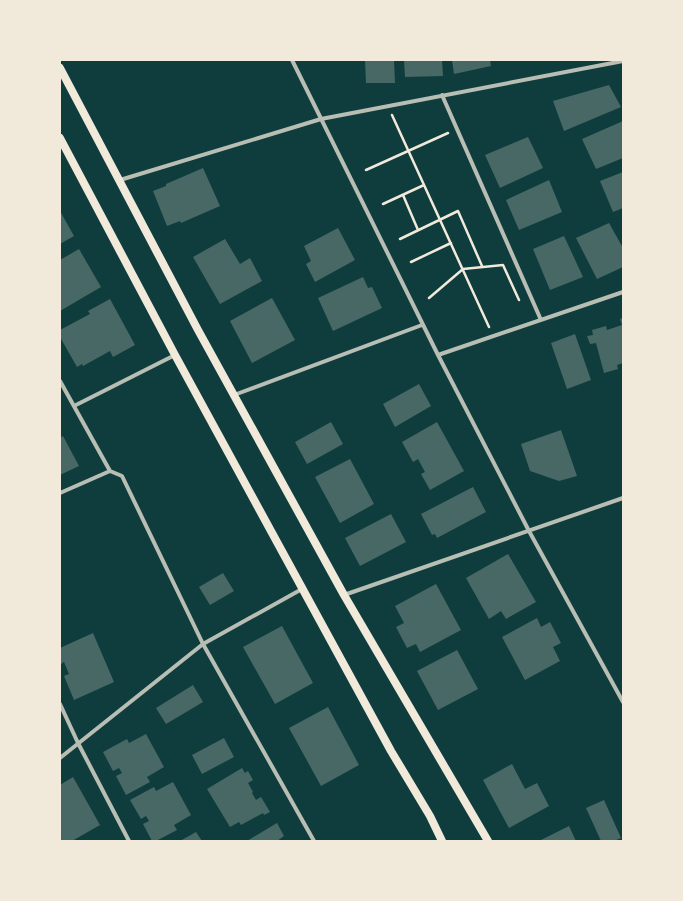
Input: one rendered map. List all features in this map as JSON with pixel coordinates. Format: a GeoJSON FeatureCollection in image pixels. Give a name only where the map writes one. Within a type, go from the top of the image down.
{"type":"FeatureCollection","features":[{"type":"Feature","properties":{"kind":"main road"},"geometry":{"type":"LineString","coordinates":[[60,68],[344,596],[488,841]]}},
{"type":"Feature","properties":{"kind":"main road"},"geometry":{"type":"LineString","coordinates":[[60,138],[175,355],[302,589],[391,751],[430,816],[442,841]]}},
{"type":"Feature","properties":{"kind":"street"},"geometry":{"type":"LineString","coordinates":[[292,60],[422,325],[529,531],[623,702]]}},
{"type":"Feature","properties":{"kind":"street"},"geometry":{"type":"LineString","coordinates":[[120,180],[321,119],[387,105],[623,62]]}},
{"type":"Feature","properties":{"kind":"street"},"geometry":{"type":"LineString","coordinates":[[442,95],[541,320]]}},
{"type":"Feature","properties":{"kind":"street"},"geometry":{"type":"LineString","coordinates":[[438,355],[623,292]]}},
{"type":"Feature","properties":{"kind":"street"},"geometry":{"type":"LineString","coordinates":[[234,394],[422,325]]}},
{"type":"Feature","properties":{"kind":"street"},"geometry":{"type":"LineString","coordinates":[[74,406],[175,355]]}},
{"type":"Feature","properties":{"kind":"street"},"geometry":{"type":"LineString","coordinates":[[60,381],[110,471],[122,476],[203,644],[314,841]]}},
{"type":"Feature","properties":{"kind":"street"},"geometry":{"type":"LineString","coordinates":[[60,493],[110,471]]}},
{"type":"Feature","properties":{"kind":"street"},"geometry":{"type":"LineString","coordinates":[[344,596],[623,498]]}},
{"type":"Feature","properties":{"kind":"street"},"geometry":{"type":"LineString","coordinates":[[60,758],[203,644],[302,589]]}},
{"type":"Feature","properties":{"kind":"street"},"geometry":{"type":"LineString","coordinates":[[60,704],[78,743],[129,841]]}},
{"type":"Feature","properties":{"kind":"path"},"geometry":{"type":"LineString","coordinates":[[387,105],[494,337]]}},
{"type":"Feature","properties":{"kind":"path"},"geometry":{"type":"LineString","coordinates":[[366,170],[452,131]]}},
{"type":"Feature","properties":{"kind":"path"},"geometry":{"type":"LineString","coordinates":[[383,204],[424,186]]}},
{"type":"Feature","properties":{"kind":"path"},"geometry":{"type":"LineString","coordinates":[[403,195],[418,230]]}},
{"type":"Feature","properties":{"kind":"path"},"geometry":{"type":"LineString","coordinates":[[400,239],[458,211],[482,266]]}},
{"type":"Feature","properties":{"kind":"path"},"geometry":{"type":"LineString","coordinates":[[411,262],[451,243]]}},
{"type":"Feature","properties":{"kind":"path"},"geometry":{"type":"LineString","coordinates":[[428,298],[463,269],[503,265],[521,306]]}},
{"type":"Feature","properties":{"kind":"building"},"geometry":{"type":"Polygon","coordinates":[[[365,60],[394,60],[395,83],[366,83],[365,60]]]}},
{"type":"Feature","properties":{"kind":"building"},"geometry":{"type":"Polygon","coordinates":[[[404,60],[442,60],[443,76],[405,77],[404,60]]]}},
{"type":"Feature","properties":{"kind":"building"},"geometry":{"type":"Polygon","coordinates":[[[452,60],[490,60],[491,66],[454,74],[452,60]]]}},
{"type":"Feature","properties":{"kind":"building"},"geometry":{"type":"Polygon","coordinates":[[[609,85],[621,107],[564,131],[553,101],[609,85]]]}},
{"type":"Feature","properties":{"kind":"building"},"geometry":{"type":"Polygon","coordinates":[[[623,121],[623,158],[596,169],[582,139],[623,121]]]}},
{"type":"Feature","properties":{"kind":"building"},"geometry":{"type":"Polygon","coordinates":[[[528,137],[543,168],[500,188],[485,155],[528,137]]]}},
{"type":"Feature","properties":{"kind":"building"},"geometry":{"type":"Polygon","coordinates":[[[203,168],[220,206],[181,223],[180,221],[167,226],[153,191],[203,168]]]}},
{"type":"Feature","properties":{"kind":"building"},"geometry":{"type":"Polygon","coordinates":[[[623,172],[623,208],[613,212],[600,181],[623,172]]]}},
{"type":"Feature","properties":{"kind":"building"},"geometry":{"type":"Polygon","coordinates":[[[549,180],[562,212],[519,230],[506,200],[549,180]]]}},
{"type":"Feature","properties":{"kind":"building"},"geometry":{"type":"Polygon","coordinates":[[[60,211],[74,236],[60,244],[60,211]]]}},
{"type":"Feature","properties":{"kind":"building"},"geometry":{"type":"Polygon","coordinates":[[[609,223],[623,248],[623,267],[597,279],[576,238],[609,223]]]}},
{"type":"Feature","properties":{"kind":"building"},"geometry":{"type":"Polygon","coordinates":[[[338,228],[355,260],[315,282],[306,264],[311,261],[304,246],[338,228]]]}},
{"type":"Feature","properties":{"kind":"building"},"geometry":{"type":"Polygon","coordinates":[[[564,236],[583,277],[550,290],[533,249],[564,236]]]}},
{"type":"Feature","properties":{"kind":"building"},"geometry":{"type":"Polygon","coordinates":[[[225,239],[240,264],[250,258],[262,281],[220,304],[193,257],[225,239]]]}},
{"type":"Feature","properties":{"kind":"building"},"geometry":{"type":"Polygon","coordinates":[[[79,249],[101,287],[60,311],[60,260],[79,249]]]}},
{"type":"Feature","properties":{"kind":"building"},"geometry":{"type":"Polygon","coordinates":[[[363,277],[368,288],[372,287],[382,308],[333,331],[318,298],[363,277]]]}},
{"type":"Feature","properties":{"kind":"building"},"geometry":{"type":"Polygon","coordinates":[[[272,298],[295,340],[252,363],[230,321],[272,298]]]}},
{"type":"Feature","properties":{"kind":"building"},"geometry":{"type":"Polygon","coordinates":[[[110,299],[135,345],[113,357],[110,351],[83,366],[82,364],[77,367],[60,337],[60,330],[90,314],[88,311],[110,299]]]}},
{"type":"Feature","properties":{"kind":"building"},"geometry":{"type":"Polygon","coordinates":[[[623,318],[623,363],[617,365],[618,369],[604,373],[596,343],[590,344],[587,336],[593,335],[592,330],[606,326],[607,330],[622,325],[620,319],[623,318]]]}},
{"type":"Feature","properties":{"kind":"building"},"geometry":{"type":"Polygon","coordinates":[[[575,334],[591,380],[567,389],[551,343],[575,334]]]}},
{"type":"Feature","properties":{"kind":"building"},"geometry":{"type":"Polygon","coordinates":[[[419,384],[431,406],[395,427],[383,404],[419,384]]]}},
{"type":"Feature","properties":{"kind":"building"},"geometry":{"type":"Polygon","coordinates":[[[331,422],[343,444],[307,464],[295,442],[331,422]]]}},
{"type":"Feature","properties":{"kind":"building"},"geometry":{"type":"Polygon","coordinates":[[[437,422],[464,471],[430,490],[421,474],[425,472],[418,459],[413,462],[402,442],[437,422]]]}},
{"type":"Feature","properties":{"kind":"building"},"geometry":{"type":"Polygon","coordinates":[[[561,430],[577,476],[559,481],[530,471],[521,444],[561,430]]]}},
{"type":"Feature","properties":{"kind":"building"},"geometry":{"type":"Polygon","coordinates":[[[63,436],[79,466],[60,475],[60,438],[63,436]]]}},
{"type":"Feature","properties":{"kind":"building"},"geometry":{"type":"Polygon","coordinates":[[[350,459],[374,504],[340,523],[315,477],[350,459]]]}},
{"type":"Feature","properties":{"kind":"building"},"geometry":{"type":"Polygon","coordinates":[[[473,487],[486,512],[437,538],[435,534],[432,535],[421,514],[473,487]]]}},
{"type":"Feature","properties":{"kind":"building"},"geometry":{"type":"Polygon","coordinates":[[[391,514],[406,542],[360,566],[345,538],[391,514]]]}},
{"type":"Feature","properties":{"kind":"building"},"geometry":{"type":"Polygon","coordinates":[[[508,554],[536,602],[506,619],[501,611],[489,619],[466,578],[508,554]]]}},
{"type":"Feature","properties":{"kind":"building"},"geometry":{"type":"Polygon","coordinates":[[[223,573],[234,591],[210,605],[199,587],[223,573]]]}},
{"type":"Feature","properties":{"kind":"building"},"geometry":{"type":"Polygon","coordinates":[[[436,584],[461,630],[420,652],[416,644],[407,648],[396,627],[404,623],[395,606],[436,584]]]}},
{"type":"Feature","properties":{"kind":"building"},"geometry":{"type":"Polygon","coordinates":[[[537,618],[541,627],[550,622],[561,643],[553,647],[560,661],[525,680],[502,637],[537,618]]]}},
{"type":"Feature","properties":{"kind":"building"},"geometry":{"type":"Polygon","coordinates":[[[282,626],[313,683],[275,704],[243,647],[282,626]]]}},
{"type":"Feature","properties":{"kind":"building"},"geometry":{"type":"Polygon","coordinates":[[[93,633],[114,682],[74,700],[64,676],[69,674],[64,662],[61,664],[60,663],[60,648],[93,633]]]}},
{"type":"Feature","properties":{"kind":"building"},"geometry":{"type":"Polygon","coordinates":[[[457,650],[478,689],[438,710],[417,671],[457,650]]]}},
{"type":"Feature","properties":{"kind":"building"},"geometry":{"type":"Polygon","coordinates":[[[193,685],[203,702],[166,724],[156,708],[193,685]]]}},
{"type":"Feature","properties":{"kind":"building"},"geometry":{"type":"Polygon","coordinates":[[[328,707],[359,765],[321,786],[289,728],[328,707]]]}},
{"type":"Feature","properties":{"kind":"building"},"geometry":{"type":"Polygon","coordinates":[[[146,734],[164,767],[147,777],[150,782],[126,795],[116,776],[122,773],[119,768],[113,771],[103,752],[127,739],[129,743],[146,734]]]}},
{"type":"Feature","properties":{"kind":"building"},"geometry":{"type":"Polygon","coordinates":[[[224,738],[234,757],[202,774],[192,755],[224,738]]]}},
{"type":"Feature","properties":{"kind":"building"},"geometry":{"type":"Polygon","coordinates":[[[512,764],[525,789],[537,783],[549,806],[509,828],[483,780],[512,764]]]}},
{"type":"Feature","properties":{"kind":"building"},"geometry":{"type":"Polygon","coordinates":[[[242,768],[245,773],[248,771],[253,780],[248,783],[256,800],[261,797],[270,812],[264,815],[263,813],[241,825],[239,822],[230,827],[207,789],[242,768]]]}},
{"type":"Feature","properties":{"kind":"building"},"geometry":{"type":"Polygon","coordinates":[[[73,777],[100,825],[72,841],[62,841],[60,837],[60,785],[73,777]]]}},
{"type":"Feature","properties":{"kind":"building"},"geometry":{"type":"Polygon","coordinates":[[[173,782],[191,815],[174,825],[177,830],[156,841],[152,841],[143,824],[149,821],[146,816],[141,819],[130,800],[154,787],[156,791],[173,782]]]}},
{"type":"Feature","properties":{"kind":"building"},"geometry":{"type":"Polygon","coordinates":[[[604,800],[621,838],[614,841],[601,841],[586,808],[604,800]]]}},
{"type":"Feature","properties":{"kind":"building"},"geometry":{"type":"Polygon","coordinates":[[[277,823],[284,836],[277,841],[247,841],[277,823]]]}},
{"type":"Feature","properties":{"kind":"building"},"geometry":{"type":"Polygon","coordinates":[[[569,826],[576,841],[539,841],[569,826]]]}},
{"type":"Feature","properties":{"kind":"building"},"geometry":{"type":"Polygon","coordinates":[[[196,832],[202,841],[180,841],[196,832]]]}}]}
